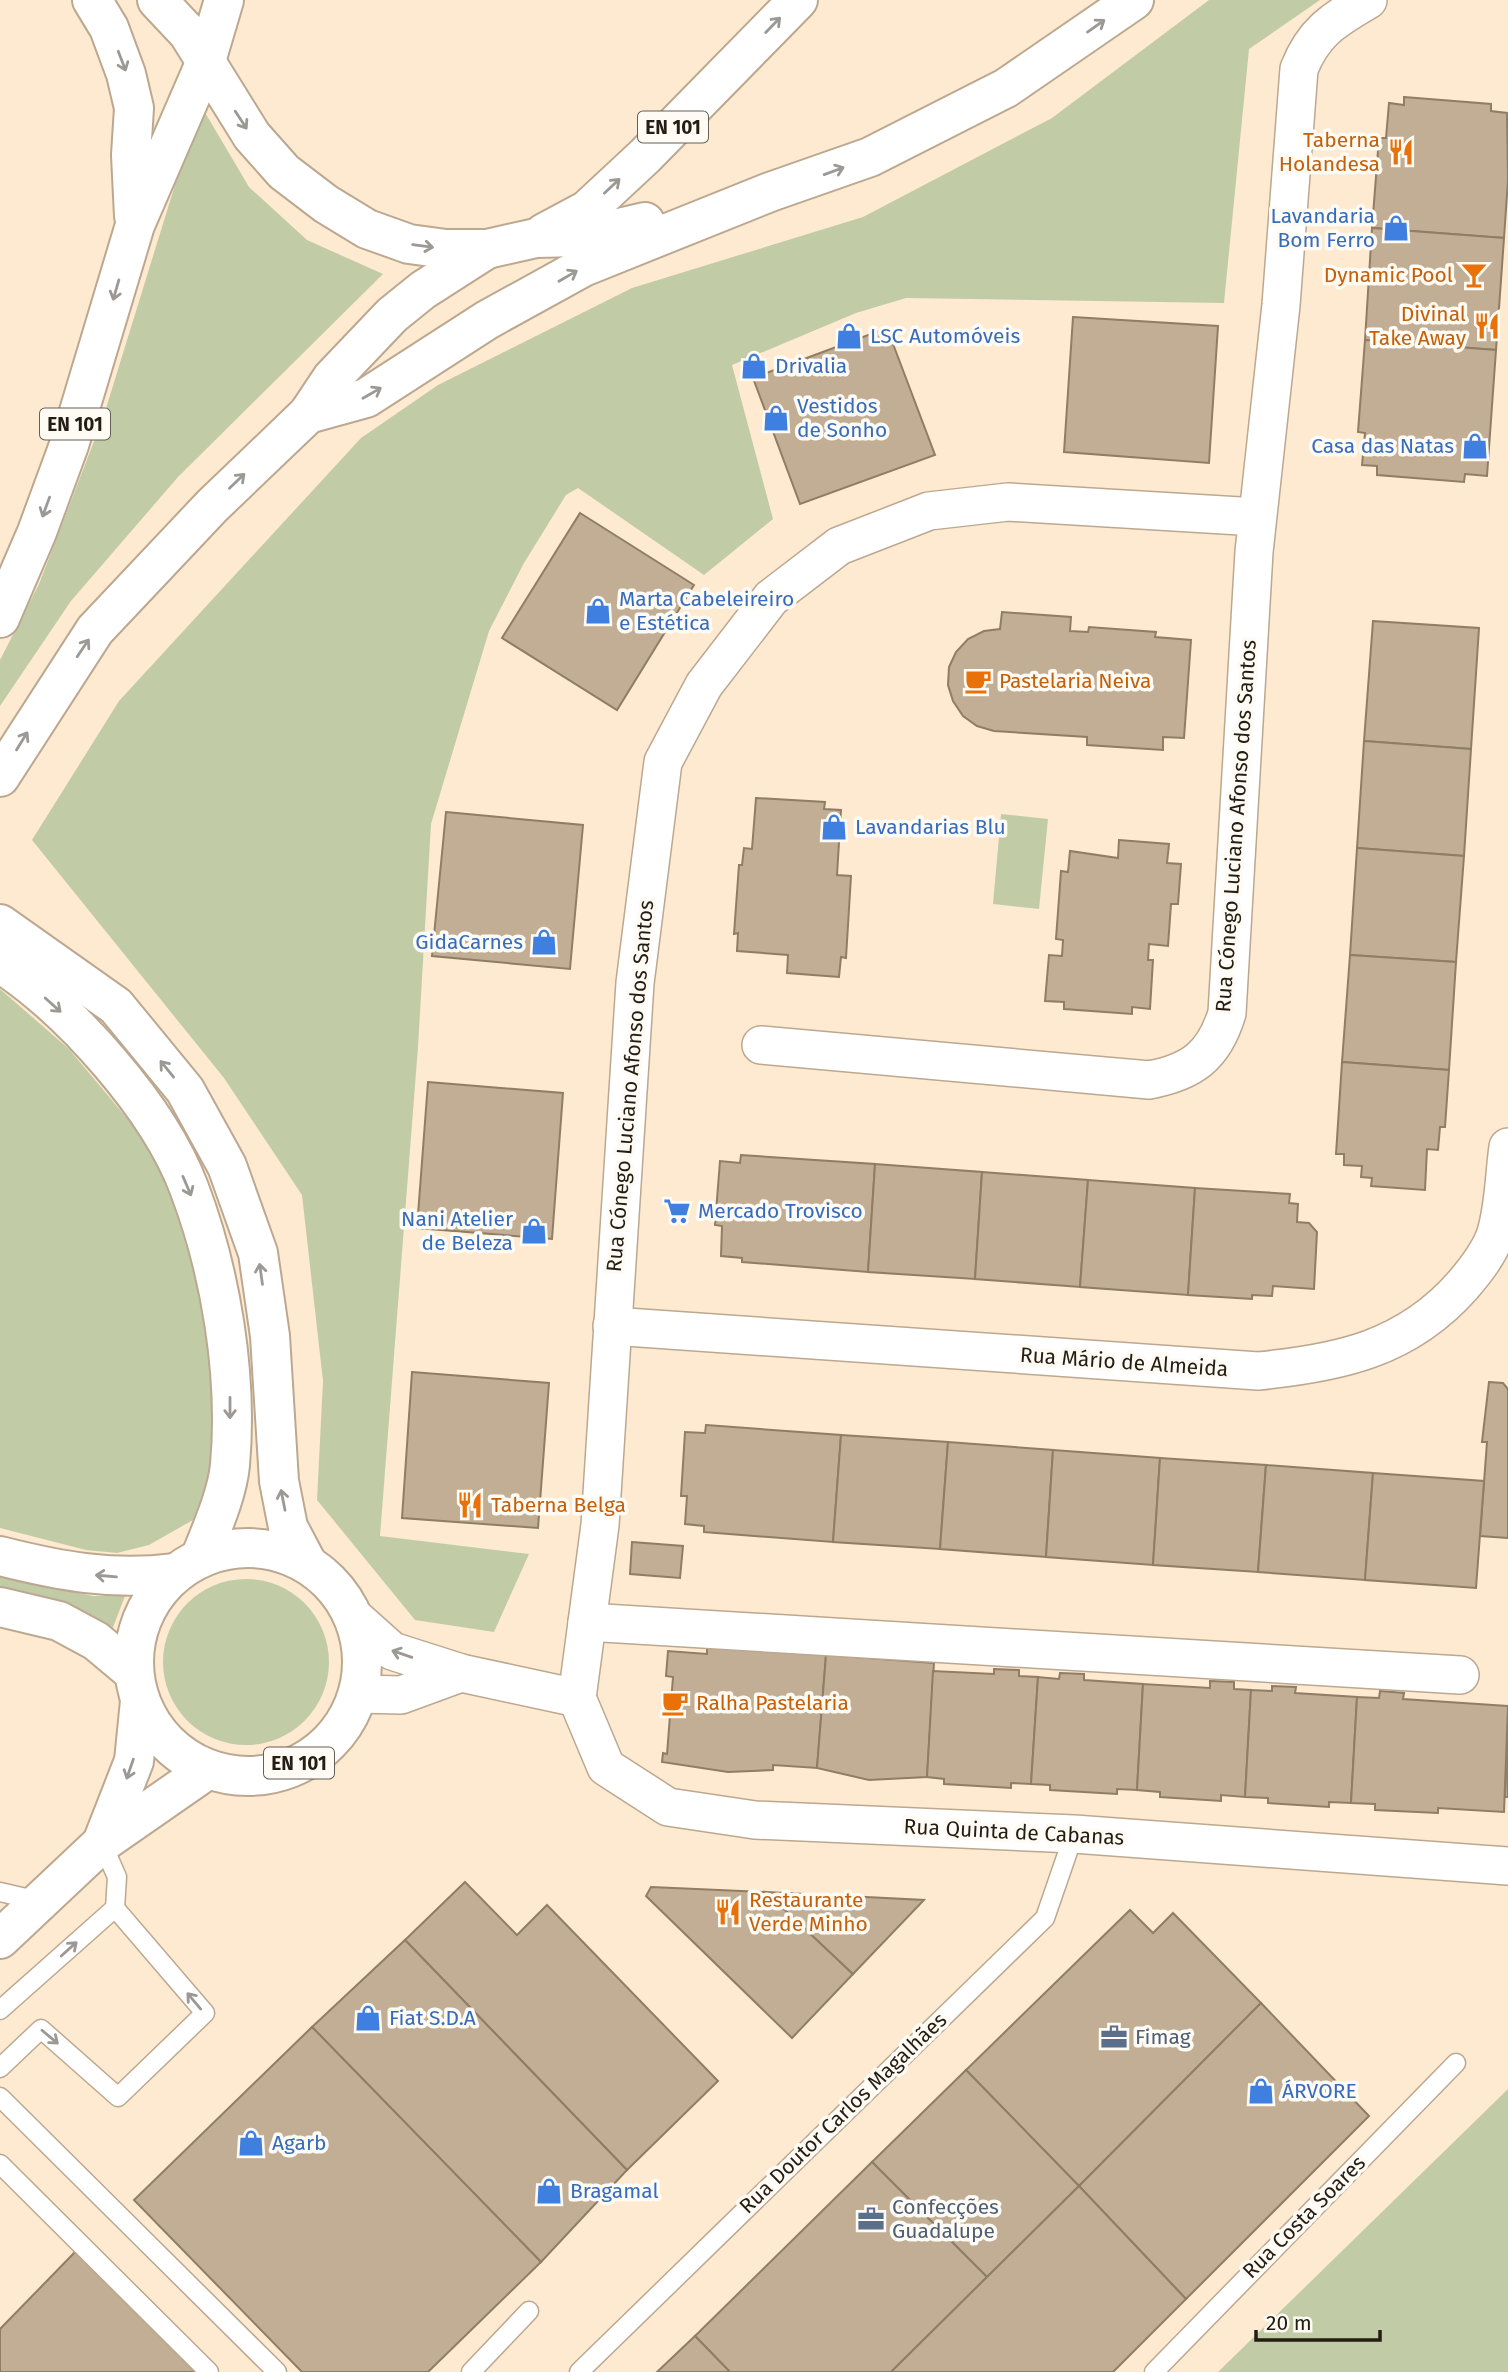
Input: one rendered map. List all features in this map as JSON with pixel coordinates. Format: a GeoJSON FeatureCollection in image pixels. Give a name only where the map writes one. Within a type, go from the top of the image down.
{"type":"FeatureCollection","features":[{"type":"Feature","properties":{"kind":"main road","name":"EN 101"},"geometry":{"type":"LineString","coordinates":[[0,618],[37,532],[69,445],[135,225],[131,155],[134,108],[126,74],[109,27],[92,0]]}},
{"type":"Feature","properties":{"kind":"main road"},"geometry":{"type":"LineString","coordinates":[[157,0],[188,33],[252,136],[284,172],[326,204],[367,229],[408,244],[446,249],[487,249]]}},
{"type":"Feature","properties":{"kind":"main road"},"geometry":{"type":"LineString","coordinates":[[135,225],[206,61],[224,0]]}},
{"type":"Feature","properties":{"kind":"main road","name":"EN 101"},"geometry":{"type":"LineString","coordinates":[[0,777],[95,630],[212,506],[308,414],[331,378],[392,315],[423,290],[487,249],[536,238],[587,210],[645,156],[798,0]]}},
{"type":"Feature","properties":{"kind":"main road"},"geometry":{"type":"LineString","coordinates":[[308,414],[366,398],[487,320],[583,267],[769,192],[870,157],[1006,88],[1134,0]]}},
{"type":"Feature","properties":{"kind":"main road"},"geometry":{"type":"LineString","coordinates":[[536,238],[580,237],[769,192]]}},
{"type":"Feature","properties":{"kind":"main road"},"geometry":{"type":"LineString","coordinates":[[0,924],[116,1006],[185,1090],[227,1166],[258,1253],[270,1336],[279,1481],[288,1527],[307,1563]]}},
{"type":"Feature","properties":{"kind":"main road"},"geometry":{"type":"LineString","coordinates":[[0,962],[21,976],[85,1034],[153,1122],[189,1186],[217,1279],[229,1371],[230,1467],[188,1564],[150,1601],[136,1635],[134,1761],[102,1843]]}},
{"type":"Feature","properties":{"kind":"main road","name":"EN 101"},"geometry":{"type":"LineString","coordinates":[[136,1686],[163,1738],[179,1754],[207,1770],[244,1777],[282,1772],[316,1755],[342,1728],[358,1694],[363,1655],[354,1618],[335,1586],[307,1563],[273,1549],[237,1547],[188,1564]]}},
{"type":"Feature","properties":{"kind":"main road"},"geometry":{"type":"LineString","coordinates":[[0,1556],[64,1572],[133,1578],[188,1564]]}},
{"type":"Feature","properties":{"kind":"main road"},"geometry":{"type":"LineString","coordinates":[[0,1607],[58,1621],[96,1641],[136,1686]]}},
{"type":"Feature","properties":{"kind":"main road"},"geometry":{"type":"LineString","coordinates":[[0,1939],[102,1843],[207,1770]]}},
{"type":"Feature","properties":{"kind":"street","name":"Rua Cónego Luciano Afonso dos Santos"},"geometry":{"type":"LineString","coordinates":[[761,1045],[1149,1080],[1190,1069],[1205,1056],[1221,1034],[1227,1013],[1237,799],[1257,517],[1281,305],[1299,69],[1307,49],[1321,30],[1368,0]]}},
{"type":"Feature","properties":{"kind":"street","name":"Rua Cónego Luciano Afonso dos Santos"},"geometry":{"type":"LineString","coordinates":[[577,1698],[600,1525],[635,983],[663,762],[704,685],[771,598],[839,546],[929,511],[1008,502],[1257,517]]}},
{"type":"Feature","properties":{"kind":"street","name":"Rua Mário de Almeida"},"geometry":{"type":"LineString","coordinates":[[612,1326],[1258,1371],[1315,1366],[1381,1347],[1432,1318],[1453,1296],[1478,1267],[1495,1236],[1508,1147]]}},
{"type":"Feature","properties":{"kind":"street"},"geometry":{"type":"LineString","coordinates":[[354,1618],[392,1651],[461,1673],[577,1698]]}},
{"type":"Feature","properties":{"kind":"street"},"geometry":{"type":"LineString","coordinates":[[587,1622],[1460,1675]]}},
{"type":"Feature","properties":{"kind":"street"},"geometry":{"type":"LineString","coordinates":[[358,1694],[401,1695],[461,1673]]}},
{"type":"Feature","properties":{"kind":"street","name":"Rua Quinta de Cabanas"},"geometry":{"type":"LineString","coordinates":[[577,1698],[606,1767],[668,1807],[755,1820],[1074,1834],[1508,1866]]}},
{"type":"Feature","properties":{"kind":"lane","name":"Rua Doutor Carlos Magalhães"},"geometry":{"type":"LineString","coordinates":[[579,2372],[1045,1918],[1074,1834]]}},
{"type":"Feature","properties":{"kind":"lane"},"geometry":{"type":"LineString","coordinates":[[0,2068],[41,2029],[118,2097],[205,2013],[115,1908],[117,1877],[102,1843]]}},
{"type":"Feature","properties":{"kind":"lane"},"geometry":{"type":"LineString","coordinates":[[0,1892],[39,1901]]}},
{"type":"Feature","properties":{"kind":"lane"},"geometry":{"type":"LineString","coordinates":[[0,2010],[115,1908]]}},
{"type":"Feature","properties":{"kind":"lane","name":"Rua Costa Soares"},"geometry":{"type":"LineString","coordinates":[[1154,2372],[1455,2063]]}},
{"type":"Feature","properties":{"kind":"lane"},"geometry":{"type":"LineString","coordinates":[[0,2097],[277,2372]]}},
{"type":"Feature","properties":{"kind":"lane"},"geometry":{"type":"LineString","coordinates":[[0,2164],[209,2372]]}},
{"type":"Feature","properties":{"kind":"lane"},"geometry":{"type":"LineString","coordinates":[[471,2372],[528,2311]]}},
{"type":"Feature","properties":{"kind":"green space"},"geometry":{"type":"Polygon","coordinates":[[[1209,0],[1320,0],[1249,49],[1224,303],[906,298],[856,313],[732,365],[773,519],[704,575],[578,488],[566,495],[524,563],[489,631],[431,824],[418,1047],[380,1536],[529,1554],[494,1632],[415,1620],[317,1500],[323,1381],[302,1195],[224,1078],[32,840],[119,701],[361,438],[438,385],[632,288],[863,217],[1052,118],[1209,0]]]}},
{"type":"Feature","properties":{"kind":"green space"},"geometry":{"type":"Polygon","coordinates":[[[200,104],[249,187],[307,240],[383,274],[178,477],[71,601],[0,706],[0,660],[39,584],[103,418],[200,104]]]}},
{"type":"Feature","properties":{"kind":"green space"},"geometry":{"type":"Polygon","coordinates":[[[1001,814],[1048,819],[1039,909],[993,904],[1001,814]]]}},
{"type":"Feature","properties":{"kind":"green space"},"geometry":{"type":"Polygon","coordinates":[[[0,989],[69,1049],[136,1129],[175,1196],[202,1290],[214,1380],[214,1467],[193,1520],[149,1545],[117,1553],[86,1550],[0,1528],[0,989]]]}},
{"type":"Feature","properties":{"kind":"green space"},"geometry":{"type":"Polygon","coordinates":[[[0,1576],[93,1596],[125,1596],[112,1630],[79,1609],[0,1593],[0,1576]]]}},
{"type":"Feature","properties":{"kind":"green space"},"geometry":{"type":"Polygon","coordinates":[[[246,1579],[278,1586],[292,1593],[304,1604],[315,1616],[322,1630],[329,1662],[322,1694],[315,1708],[304,1720],[292,1731],[278,1738],[246,1745],[214,1738],[200,1731],[188,1720],[177,1708],[170,1694],[163,1662],[170,1630],[177,1616],[188,1604],[200,1593],[214,1586],[246,1579]]]}},
{"type":"Feature","properties":{"kind":"green space"},"geometry":{"type":"Polygon","coordinates":[[[1508,2089],[1508,2372],[1218,2372],[1508,2089]]]}},
{"type":"Feature","properties":{"kind":"building"},"geometry":{"type":"Polygon","coordinates":[[[1404,97],[1491,104],[1491,111],[1507,113],[1508,180],[1504,238],[1372,228],[1379,138],[1386,138],[1389,103],[1404,105],[1404,97]]]}},
{"type":"Feature","properties":{"kind":"building"},"geometry":{"type":"Polygon","coordinates":[[[1372,228],[1504,238],[1496,350],[1365,340],[1372,228]]]}},
{"type":"Feature","properties":{"kind":"building"},"geometry":{"type":"Polygon","coordinates":[[[1073,317],[1218,326],[1209,463],[1064,452],[1073,317]]]}},
{"type":"Feature","properties":{"kind":"building"},"geometry":{"type":"Polygon","coordinates":[[[887,328],[935,455],[800,504],[753,378],[887,328]]]}},
{"type":"Feature","properties":{"kind":"building"},"geometry":{"type":"Polygon","coordinates":[[[1365,340],[1496,350],[1487,476],[1465,474],[1464,482],[1377,475],[1377,466],[1362,465],[1365,433],[1358,432],[1365,340]]]}},
{"type":"Feature","properties":{"kind":"building","name":"Marta Cabeleireiro e Estética"},"geometry":{"type":"Polygon","coordinates":[[[580,513],[694,585],[617,710],[502,638],[580,513]]]}},
{"type":"Feature","properties":{"kind":"building"},"geometry":{"type":"Polygon","coordinates":[[[1002,612],[1071,617],[1070,631],[1088,632],[1089,627],[1156,632],[1155,637],[1191,640],[1184,738],[1163,737],[1163,750],[1087,745],[1087,737],[994,731],[977,726],[963,716],[953,701],[948,685],[949,667],[956,652],[968,639],[984,631],[1000,629],[1002,612]]]}},
{"type":"Feature","properties":{"kind":"building"},"geometry":{"type":"Polygon","coordinates":[[[1373,621],[1479,628],[1471,749],[1364,741],[1373,621]]]}},
{"type":"Feature","properties":{"kind":"building"},"geometry":{"type":"Polygon","coordinates":[[[1364,741],[1471,749],[1464,856],[1357,848],[1364,741]]]}},
{"type":"Feature","properties":{"kind":"building"},"geometry":{"type":"Polygon","coordinates":[[[756,798],[825,802],[824,809],[841,810],[837,875],[851,876],[846,958],[841,957],[839,977],[787,973],[788,955],[737,951],[738,933],[734,934],[739,865],[742,865],[744,848],[752,849],[756,798]]]}},
{"type":"Feature","properties":{"kind":"building"},"geometry":{"type":"Polygon","coordinates":[[[446,812],[583,825],[570,969],[432,956],[446,812]]]}},
{"type":"Feature","properties":{"kind":"building"},"geometry":{"type":"Polygon","coordinates":[[[1119,840],[1169,844],[1167,863],[1181,864],[1178,904],[1171,904],[1168,946],[1149,944],[1148,960],[1153,960],[1150,1009],[1132,1007],[1132,1014],[1064,1009],[1064,1002],[1045,1001],[1049,955],[1062,956],[1063,940],[1056,939],[1061,871],[1068,872],[1070,851],[1118,858],[1119,840]]]}},
{"type":"Feature","properties":{"kind":"building"},"geometry":{"type":"Polygon","coordinates":[[[1357,848],[1464,856],[1456,962],[1350,955],[1357,848]]]}},
{"type":"Feature","properties":{"kind":"building"},"geometry":{"type":"Polygon","coordinates":[[[1350,955],[1456,962],[1449,1070],[1342,1062],[1350,955]]]}},
{"type":"Feature","properties":{"kind":"building"},"geometry":{"type":"Polygon","coordinates":[[[1342,1062],[1449,1070],[1445,1127],[1440,1127],[1438,1150],[1427,1149],[1425,1190],[1371,1186],[1372,1178],[1361,1177],[1362,1166],[1344,1165],[1344,1154],[1336,1154],[1342,1062]]]}},
{"type":"Feature","properties":{"kind":"building"},"geometry":{"type":"Polygon","coordinates":[[[428,1082],[563,1093],[552,1239],[417,1228],[428,1082]]]}},
{"type":"Feature","properties":{"kind":"building"},"geometry":{"type":"Polygon","coordinates":[[[741,1155],[875,1164],[868,1272],[742,1262],[742,1258],[721,1256],[722,1226],[715,1225],[720,1161],[740,1163],[741,1155]]]}},
{"type":"Feature","properties":{"kind":"building"},"geometry":{"type":"Polygon","coordinates":[[[875,1164],[982,1172],[975,1279],[868,1272],[875,1164]]]}},
{"type":"Feature","properties":{"kind":"building"},"geometry":{"type":"Polygon","coordinates":[[[982,1172],[1088,1180],[1080,1287],[975,1279],[982,1172]]]}},
{"type":"Feature","properties":{"kind":"building"},"geometry":{"type":"Polygon","coordinates":[[[1088,1180],[1195,1188],[1188,1295],[1080,1287],[1088,1180]]]}},
{"type":"Feature","properties":{"kind":"building"},"geometry":{"type":"Polygon","coordinates":[[[1195,1188],[1290,1194],[1289,1203],[1298,1204],[1297,1222],[1309,1223],[1317,1232],[1314,1289],[1273,1286],[1272,1296],[1252,1295],[1252,1299],[1188,1295],[1195,1188]]]}},
{"type":"Feature","properties":{"kind":"building"},"geometry":{"type":"Polygon","coordinates":[[[412,1372],[549,1383],[538,1528],[402,1518],[412,1372]]]}},
{"type":"Feature","properties":{"kind":"building"},"geometry":{"type":"Polygon","coordinates":[[[1489,1382],[1503,1383],[1508,1389],[1508,1538],[1480,1536],[1487,1442],[1482,1442],[1489,1382]]]}},
{"type":"Feature","properties":{"kind":"building"},"geometry":{"type":"Polygon","coordinates":[[[706,1425],[841,1435],[833,1542],[704,1532],[704,1526],[685,1524],[687,1496],[681,1496],[685,1432],[705,1433],[706,1425]]]}},
{"type":"Feature","properties":{"kind":"building"},"geometry":{"type":"Polygon","coordinates":[[[841,1435],[948,1442],[940,1549],[833,1542],[841,1435]]]}},
{"type":"Feature","properties":{"kind":"building"},"geometry":{"type":"Polygon","coordinates":[[[948,1442],[1053,1450],[1046,1557],[940,1549],[948,1442]]]}},
{"type":"Feature","properties":{"kind":"building"},"geometry":{"type":"Polygon","coordinates":[[[1053,1450],[1160,1458],[1153,1565],[1046,1557],[1053,1450]]]}},
{"type":"Feature","properties":{"kind":"building"},"geometry":{"type":"Polygon","coordinates":[[[1160,1458],[1266,1465],[1258,1572],[1153,1565],[1160,1458]]]}},
{"type":"Feature","properties":{"kind":"building"},"geometry":{"type":"Polygon","coordinates":[[[1266,1465],[1373,1473],[1365,1580],[1258,1572],[1266,1465]]]}},
{"type":"Feature","properties":{"kind":"building"},"geometry":{"type":"Polygon","coordinates":[[[1373,1473],[1484,1481],[1476,1588],[1365,1580],[1373,1473]]]}},
{"type":"Feature","properties":{"kind":"building"},"geometry":{"type":"Polygon","coordinates":[[[632,1542],[683,1546],[680,1578],[630,1574],[632,1542]]]}},
{"type":"Feature","properties":{"kind":"building"},"geometry":{"type":"Polygon","coordinates":[[[707,1646],[826,1655],[817,1768],[773,1765],[773,1770],[728,1772],[662,1762],[663,1753],[667,1754],[673,1677],[666,1676],[668,1651],[707,1654],[707,1646]]]}},
{"type":"Feature","properties":{"kind":"building"},"geometry":{"type":"Polygon","coordinates":[[[826,1655],[934,1663],[927,1777],[869,1780],[817,1768],[826,1655]]]}},
{"type":"Feature","properties":{"kind":"building"},"geometry":{"type":"Polygon","coordinates":[[[994,1669],[1019,1670],[1019,1676],[1038,1677],[1031,1784],[1011,1783],[1011,1788],[944,1784],[944,1779],[927,1777],[933,1671],[994,1674],[994,1669]]]}},
{"type":"Feature","properties":{"kind":"building"},"geometry":{"type":"Polygon","coordinates":[[[1060,1673],[1084,1674],[1084,1680],[1143,1684],[1137,1790],[1117,1789],[1117,1794],[1050,1790],[1050,1785],[1031,1784],[1038,1677],[1059,1679],[1060,1673]]]}},
{"type":"Feature","properties":{"kind":"building"},"geometry":{"type":"Polygon","coordinates":[[[1210,1681],[1234,1682],[1234,1689],[1251,1690],[1245,1797],[1221,1795],[1221,1801],[1160,1797],[1160,1792],[1137,1790],[1143,1684],[1210,1688],[1210,1681]]]}},
{"type":"Feature","properties":{"kind":"building"},"geometry":{"type":"Polygon","coordinates":[[[1272,1686],[1296,1687],[1295,1693],[1357,1697],[1351,1803],[1329,1802],[1329,1807],[1268,1803],[1268,1798],[1245,1797],[1251,1690],[1272,1691],[1272,1686]]]}},
{"type":"Feature","properties":{"kind":"building"},"geometry":{"type":"Polygon","coordinates":[[[1380,1691],[1404,1693],[1403,1699],[1508,1706],[1504,1812],[1438,1808],[1438,1813],[1375,1810],[1375,1804],[1351,1803],[1357,1697],[1379,1698],[1380,1691]]]}},
{"type":"Feature","properties":{"kind":"building"},"geometry":{"type":"Polygon","coordinates":[[[1508,1734],[1508,1797],[1505,1797],[1508,1734]]]}},
{"type":"Feature","properties":{"kind":"building"},"geometry":{"type":"Polygon","coordinates":[[[465,1882],[517,1935],[547,1905],[718,2081],[627,2170],[405,1940],[465,1882]]]}},
{"type":"Feature","properties":{"kind":"building"},"geometry":{"type":"Polygon","coordinates":[[[651,1887],[766,1892],[853,1974],[792,2038],[646,1896],[651,1887]]]}},
{"type":"Feature","properties":{"kind":"building"},"geometry":{"type":"Polygon","coordinates":[[[766,1892],[924,1900],[853,1974],[766,1892]]]}},
{"type":"Feature","properties":{"kind":"building","name":"Fimag"},"geometry":{"type":"Polygon","coordinates":[[[1130,1910],[1153,1933],[1173,1913],[1261,2003],[1079,2186],[966,2070],[1130,1910]]]}},
{"type":"Feature","properties":{"kind":"building"},"geometry":{"type":"Polygon","coordinates":[[[405,1940],[627,2170],[541,2262],[312,2027],[405,1940]]]}},
{"type":"Feature","properties":{"kind":"building"},"geometry":{"type":"Polygon","coordinates":[[[1261,2003],[1369,2116],[1186,2299],[1079,2186],[1261,2003]]]}},
{"type":"Feature","properties":{"kind":"building"},"geometry":{"type":"Polygon","coordinates":[[[312,2027],[541,2262],[428,2372],[302,2372],[134,2200],[312,2027]]]}},
{"type":"Feature","properties":{"kind":"building"},"geometry":{"type":"Polygon","coordinates":[[[966,2070],[1079,2186],[987,2277],[872,2162],[966,2070]]]}},
{"type":"Feature","properties":{"kind":"building","name":"Confecções Guadalupe"},"geometry":{"type":"Polygon","coordinates":[[[872,2162],[987,2277],[891,2372],[730,2372],[695,2336],[872,2162]]]}},
{"type":"Feature","properties":{"kind":"building"},"geometry":{"type":"Polygon","coordinates":[[[1079,2186],[1186,2299],[1113,2372],[891,2372],[1079,2186]]]}},
{"type":"Feature","properties":{"kind":"building"},"geometry":{"type":"Polygon","coordinates":[[[76,2251],[196,2372],[0,2372],[0,2329],[76,2251]]]}},
{"type":"Feature","properties":{"kind":"building"},"geometry":{"type":"Polygon","coordinates":[[[695,2336],[730,2372],[657,2372],[695,2336]]]}},
{"type":"Feature","properties":{"kind":"place","name":"Taberna Holandesa"},"geometry":{"type":"Point","coordinates":[1401,152]}},
{"type":"Feature","properties":{"kind":"place","name":"Lavandaria Bom Ferro"},"geometry":{"type":"Point","coordinates":[1396,228]}},
{"type":"Feature","properties":{"kind":"place","name":"Dynamic Pool"},"geometry":{"type":"Point","coordinates":[1474,275]}},
{"type":"Feature","properties":{"kind":"place","name":"Divinal Take Away"},"geometry":{"type":"Point","coordinates":[1487,326]}},
{"type":"Feature","properties":{"kind":"place","name":"LSC Automóveis"},"geometry":{"type":"Point","coordinates":[849,336]}},
{"type":"Feature","properties":{"kind":"place","name":"Drivalia"},"geometry":{"type":"Point","coordinates":[754,366]}},
{"type":"Feature","properties":{"kind":"place","name":"Vestidos de Sonho"},"geometry":{"type":"Point","coordinates":[776,418]}},
{"type":"Feature","properties":{"kind":"place","name":"Casa das Natas"},"geometry":{"type":"Point","coordinates":[1475,446]}},
{"type":"Feature","properties":{"kind":"place","name":"Marta Cabeleireiro e Estética"},"geometry":{"type":"Point","coordinates":[598,611]}},
{"type":"Feature","properties":{"kind":"place","name":"Pastelaria Neiva"},"geometry":{"type":"Point","coordinates":[978,681]}},
{"type":"Feature","properties":{"kind":"place","name":"Lavandarias Blu"},"geometry":{"type":"Point","coordinates":[834,827]}},
{"type":"Feature","properties":{"kind":"place","name":"GidaCarnes"},"geometry":{"type":"Point","coordinates":[544,942]}},
{"type":"Feature","properties":{"kind":"place","name":"Mercado Trovisco"},"geometry":{"type":"Point","coordinates":[677,1211]}},
{"type":"Feature","properties":{"kind":"place","name":"Nani Atelier de Beleza"},"geometry":{"type":"Point","coordinates":[534,1231]}},
{"type":"Feature","properties":{"kind":"place","name":"Taberna Belga"},"geometry":{"type":"Point","coordinates":[470,1505]}},
{"type":"Feature","properties":{"kind":"place","name":"Ralha Pastelaria"},"geometry":{"type":"Point","coordinates":[675,1703]}},
{"type":"Feature","properties":{"kind":"place","name":"Restaurante Verde Minho"},"geometry":{"type":"Point","coordinates":[728,1912]}},
{"type":"Feature","properties":{"kind":"place","name":"Fiat S.D.A"},"geometry":{"type":"Point","coordinates":[368,2018]}},
{"type":"Feature","properties":{"kind":"place","name":"Fimag"},"geometry":{"type":"Point","coordinates":[1114,2037]}},
{"type":"Feature","properties":{"kind":"place","name":"ÁRVORE"},"geometry":{"type":"Point","coordinates":[1261,2091]}},
{"type":"Feature","properties":{"kind":"place","name":"Agarb"},"geometry":{"type":"Point","coordinates":[251,2143]}},
{"type":"Feature","properties":{"kind":"place","name":"Bragamal"},"geometry":{"type":"Point","coordinates":[549,2191]}},
{"type":"Feature","properties":{"kind":"place","name":"Confecções Guadalupe"},"geometry":{"type":"Point","coordinates":[871,2219]}}]}
